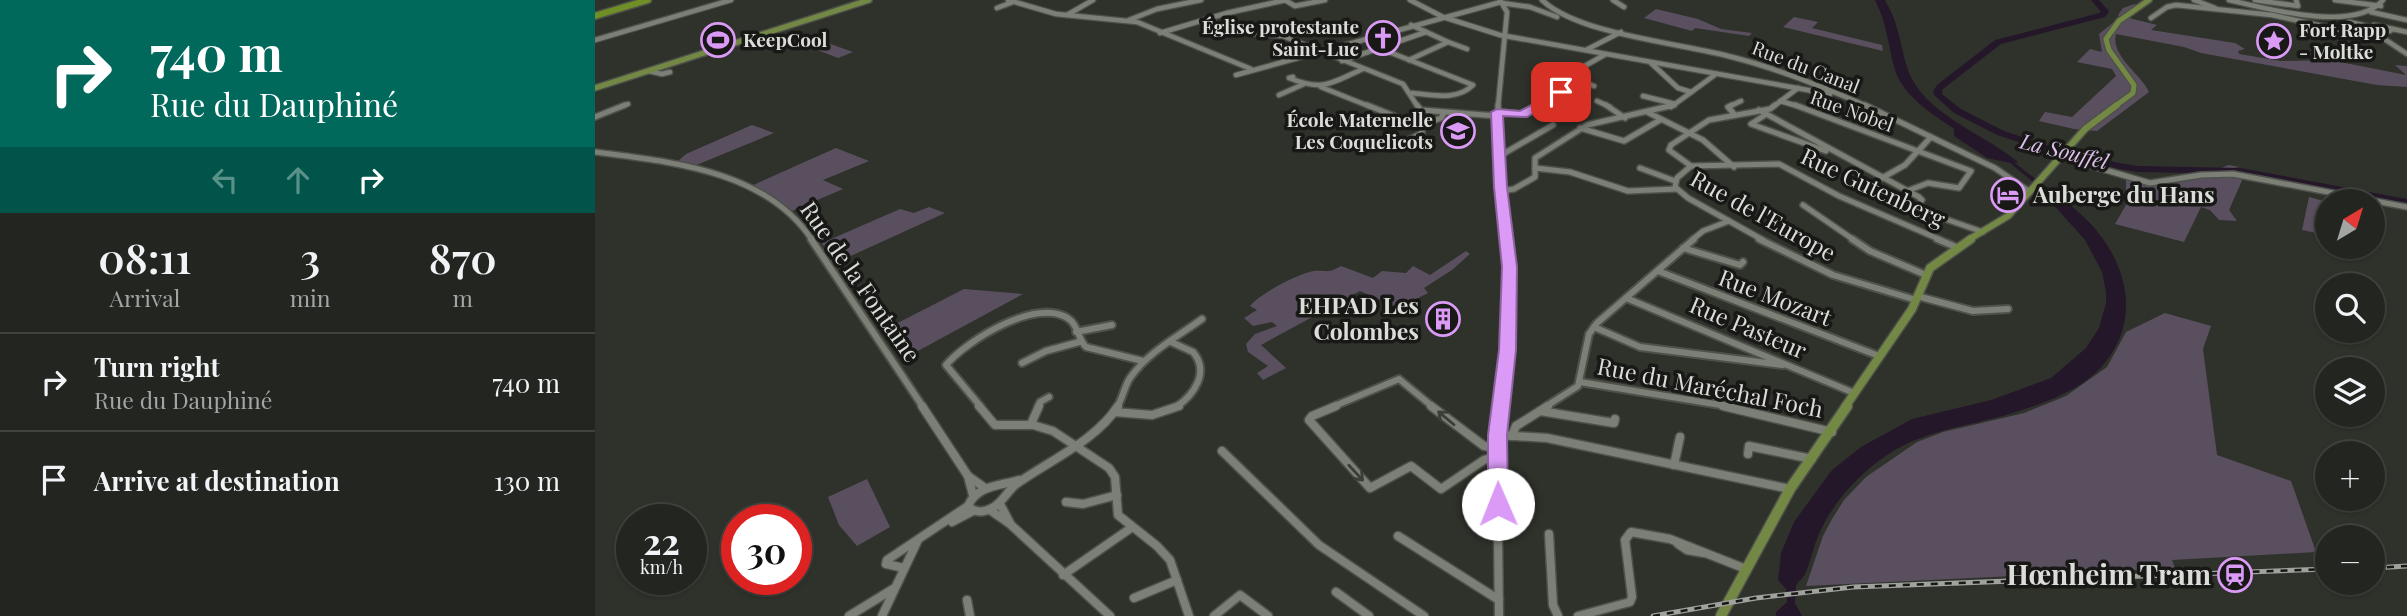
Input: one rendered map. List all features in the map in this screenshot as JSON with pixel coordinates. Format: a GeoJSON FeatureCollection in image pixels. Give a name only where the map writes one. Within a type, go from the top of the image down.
{"type":"FeatureCollection","features":[{"type":"Feature","properties":{"kind":"highway"},"geometry":{"type":"LineString","coordinates":[[595,16],[642,1]]}},
{"type":"Feature","properties":{"kind":"main road"},"geometry":{"type":"LineString","coordinates":[[595,88],[869,0]]}},
{"type":"Feature","properties":{"kind":"main road"},"geometry":{"type":"LineString","coordinates":[[1721,616],[1790,489],[1832,432],[1916,298],[1926,275],[1936,261],[2008,216],[2088,126],[2134,92],[2134,85],[2109,50],[2106,39],[2113,27],[2148,0]]}},
{"type":"Feature","properties":{"kind":"main road"},"geometry":{"type":"LineString","coordinates":[[2135,9],[2155,0]]}},
{"type":"Feature","properties":{"kind":"street"},"geometry":{"type":"LineString","coordinates":[[595,40],[731,0]]}},
{"type":"Feature","properties":{"kind":"street"},"geometry":{"type":"LineString","coordinates":[[1008,0],[1066,15],[1129,20],[1144,24],[1251,69]]}},
{"type":"Feature","properties":{"kind":"street"},"geometry":{"type":"LineString","coordinates":[[1066,15],[1093,0]]}},
{"type":"Feature","properties":{"kind":"street"},"geometry":{"type":"LineString","coordinates":[[1176,0],[1191,2]]}},
{"type":"Feature","properties":{"kind":"street"},"geometry":{"type":"LineString","coordinates":[[1129,20],[1157,9],[1201,0]]}},
{"type":"Feature","properties":{"kind":"street"},"geometry":{"type":"LineString","coordinates":[[1263,0],[1268,4]]}},
{"type":"Feature","properties":{"kind":"street"},"geometry":{"type":"LineString","coordinates":[[1160,33],[1286,0],[1294,6],[1325,0]]}},
{"type":"Feature","properties":{"kind":"street"},"geometry":{"type":"LineString","coordinates":[[1410,0],[1443,17],[1506,36],[1838,94]]}},
{"type":"Feature","properties":{"kind":"street","name":"Rue du Canal"},"geometry":{"type":"LineString","coordinates":[[1542,0],[1555,12],[1621,32],[1748,60],[1838,94],[1897,118],[2033,189]]}},
{"type":"Feature","properties":{"kind":"street"},"geometry":{"type":"LineString","coordinates":[[1613,0],[1624,7]]}},
{"type":"Feature","properties":{"kind":"street"},"geometry":{"type":"LineString","coordinates":[[2151,18],[2183,0]]}},
{"type":"Feature","properties":{"kind":"street"},"geometry":{"type":"LineString","coordinates":[[2194,0],[2215,9]]}},
{"type":"Feature","properties":{"kind":"street"},"geometry":{"type":"LineString","coordinates":[[2229,0],[2386,40],[2407,54]]}},
{"type":"Feature","properties":{"kind":"street"},"geometry":{"type":"LineString","coordinates":[[2255,0],[2298,6],[2295,0]]}},
{"type":"Feature","properties":{"kind":"street"},"geometry":{"type":"LineString","coordinates":[[2335,0],[2381,6]]}},
{"type":"Feature","properties":{"kind":"street"},"geometry":{"type":"LineString","coordinates":[[2371,12],[2381,6],[2383,0]]}},
{"type":"Feature","properties":{"kind":"street"},"geometry":{"type":"LineString","coordinates":[[997,8],[1016,1]]}},
{"type":"Feature","properties":{"kind":"street"},"geometry":{"type":"LineString","coordinates":[[1499,616],[1497,452],[1507,350],[1509,274],[1508,237],[1498,157],[1497,114],[1507,12],[1501,2]]}},
{"type":"Feature","properties":{"kind":"street"},"geometry":{"type":"LineString","coordinates":[[1236,75],[1501,2],[1530,7],[1559,17],[1568,16]]}},
{"type":"Feature","properties":{"kind":"street"},"geometry":{"type":"LineString","coordinates":[[2176,5],[2323,16],[2371,12],[2405,20]]}},
{"type":"Feature","properties":{"kind":"street"},"geometry":{"type":"LineString","coordinates":[[1234,6],[1240,10]]}},
{"type":"Feature","properties":{"kind":"street"},"geometry":{"type":"LineString","coordinates":[[1206,19],[1238,32],[1283,36],[1403,84],[1412,93],[1418,109],[1444,113],[1523,114],[1580,82]]}},
{"type":"Feature","properties":{"kind":"street"},"geometry":{"type":"LineString","coordinates":[[2386,40],[2391,30],[2405,20]]}},
{"type":"Feature","properties":{"kind":"street"},"geometry":{"type":"LineString","coordinates":[[2349,22],[2407,32]]}},
{"type":"Feature","properties":{"kind":"street"},"geometry":{"type":"LineString","coordinates":[[1411,25],[1467,49]]}},
{"type":"Feature","properties":{"kind":"street"},"geometry":{"type":"LineString","coordinates":[[1342,61],[1426,32]]}},
{"type":"Feature","properties":{"kind":"street"},"geometry":{"type":"LineString","coordinates":[[1585,50],[1621,32]]}},
{"type":"Feature","properties":{"kind":"street"},"geometry":{"type":"LineString","coordinates":[[1409,60],[1448,43]]}},
{"type":"Feature","properties":{"kind":"street"},"geometry":{"type":"LineString","coordinates":[[1379,48],[1473,85],[1456,95],[1412,93]]}},
{"type":"Feature","properties":{"kind":"street"},"geometry":{"type":"LineString","coordinates":[[1594,86],[1567,76],[1606,54]]}},
{"type":"Feature","properties":{"kind":"street"},"geometry":{"type":"LineString","coordinates":[[1651,62],[1678,88],[1691,92]]}},
{"type":"Feature","properties":{"kind":"street"},"geometry":{"type":"LineString","coordinates":[[1319,87],[1363,69]]}},
{"type":"Feature","properties":{"kind":"street"},"geometry":{"type":"LineString","coordinates":[[649,71],[662,74],[670,72]]}},
{"type":"Feature","properties":{"kind":"street"},"geometry":{"type":"LineString","coordinates":[[1501,191],[1514,189],[1533,178],[1535,158],[1580,128],[1670,108],[1716,74]]}},
{"type":"Feature","properties":{"kind":"street"},"geometry":{"type":"LineString","coordinates":[[1293,77],[1289,78],[1422,126],[1441,118],[1444,113]]}},
{"type":"Feature","properties":{"kind":"street"},"geometry":{"type":"LineString","coordinates":[[1279,95],[1304,84]]}},
{"type":"Feature","properties":{"kind":"street"},"geometry":{"type":"LineString","coordinates":[[1691,132],[1709,120],[1770,109],[1798,88]]}},
{"type":"Feature","properties":{"kind":"street"},"geometry":{"type":"LineString","coordinates":[[1643,96],[1675,104]]}},
{"type":"Feature","properties":{"kind":"street"},"geometry":{"type":"LineString","coordinates":[[1597,101],[1614,108],[1625,118]]}},
{"type":"Feature","properties":{"kind":"street"},"geometry":{"type":"LineString","coordinates":[[1734,114],[1728,107],[1741,101]]}},
{"type":"Feature","properties":{"kind":"street","name":"Rue Nobel"},"geometry":{"type":"LineString","coordinates":[[1780,102],[1831,117],[1971,171],[1959,188],[1925,184],[1907,191]]}},
{"type":"Feature","properties":{"kind":"street"},"geometry":{"type":"LineString","coordinates":[[595,117],[628,104]]}},
{"type":"Feature","properties":{"kind":"street"},"geometry":{"type":"LineString","coordinates":[[1759,110],[1922,199],[1917,207],[1922,211],[1983,232]]}},
{"type":"Feature","properties":{"kind":"street"},"geometry":{"type":"LineString","coordinates":[[1649,113],[1691,132],[1719,149],[1734,167]]}},
{"type":"Feature","properties":{"kind":"street"},"geometry":{"type":"LineString","coordinates":[[1765,115],[1751,124],[1823,151],[1832,150]]}},
{"type":"Feature","properties":{"kind":"street"},"geometry":{"type":"LineString","coordinates":[[1580,128],[1624,141],[1660,120]]}},
{"type":"Feature","properties":{"kind":"street"},"geometry":{"type":"LineString","coordinates":[[1498,157],[1553,125]]}},
{"type":"Feature","properties":{"kind":"street"},"geometry":{"type":"LineString","coordinates":[[1404,142],[1422,133],[1422,126]]}},
{"type":"Feature","properties":{"kind":"street","name":"Rue de l'Europe"},"geometry":{"type":"LineString","coordinates":[[1691,132],[1668,148],[1691,166],[1675,181],[1676,189],[1728,221],[1833,275],[1973,311],[1990,307],[2008,309]]}},
{"type":"Feature","properties":{"kind":"street"},"geometry":{"type":"LineString","coordinates":[[1882,178],[1905,168],[1914,151],[1931,137]]}},
{"type":"Feature","properties":{"kind":"street"},"geometry":{"type":"LineString","coordinates":[[1796,140],[1807,138]]}},
{"type":"Feature","properties":{"kind":"street","name":"Rue de la Fontaine"},"geometry":{"type":"LineString","coordinates":[[595,152],[682,164],[747,186],[789,211],[803,226],[968,476],[973,495]]}},
{"type":"Feature","properties":{"kind":"street"},"geometry":{"type":"LineString","coordinates":[[2065,153],[2150,183],[2201,175],[2234,174],[2407,207]]}},
{"type":"Feature","properties":{"kind":"street","name":"Rue Gutenberg"},"geometry":{"type":"LineString","coordinates":[[1691,166],[1734,167],[1773,163],[1785,166],[1839,196],[1957,247]]}},
{"type":"Feature","properties":{"kind":"street"},"geometry":{"type":"LineString","coordinates":[[1535,168],[1563,169],[1618,189],[1638,192],[1676,189]]}},
{"type":"Feature","properties":{"kind":"street"},"geometry":{"type":"LineString","coordinates":[[1640,168],[1675,181]]}},
{"type":"Feature","properties":{"kind":"street"},"geometry":{"type":"LineString","coordinates":[[1803,205],[1870,251],[1926,275]]}},
{"type":"Feature","properties":{"kind":"street"},"geometry":{"type":"LineString","coordinates":[[1512,436],[1516,426],[1579,386],[1589,334],[1594,327],[1703,231],[1728,221]]}},
{"type":"Feature","properties":{"kind":"street"},"geometry":{"type":"LineString","coordinates":[[1683,248],[1740,265],[1744,262]]}},
{"type":"Feature","properties":{"kind":"street","name":"Rue Mozart"},"geometry":{"type":"LineString","coordinates":[[1658,271],[1879,356]]}},
{"type":"Feature","properties":{"kind":"street","name":"Rue Pasteur"},"geometry":{"type":"LineString","coordinates":[[1626,298],[1854,393]]}},
{"type":"Feature","properties":{"kind":"street"},"geometry":{"type":"LineString","coordinates":[[1143,361],[1086,347],[1079,342],[1072,321],[1067,317],[1028,314],[949,360],[946,365],[995,425],[1002,428],[1031,424],[1046,428],[1109,468],[1115,477],[1118,515],[1165,554],[1174,567],[1189,616]]}},
{"type":"Feature","properties":{"kind":"street"},"geometry":{"type":"LineString","coordinates":[[971,509],[973,495],[985,488],[1001,491],[1076,446],[1114,412],[1124,396],[1128,381],[1143,361],[1202,319]]}},
{"type":"Feature","properties":{"kind":"street"},"geometry":{"type":"LineString","coordinates":[[1076,332],[1112,325]]}},
{"type":"Feature","properties":{"kind":"street"},"geometry":{"type":"LineString","coordinates":[[1594,327],[1640,347],[1791,366]]}},
{"type":"Feature","properties":{"kind":"street"},"geometry":{"type":"LineString","coordinates":[[1022,363],[1046,351],[1079,342]]}},
{"type":"Feature","properties":{"kind":"street"},"geometry":{"type":"LineString","coordinates":[[1114,412],[1153,415],[1165,413],[1183,403],[1195,391],[1201,381],[1198,356],[1193,351],[1171,342]]}},
{"type":"Feature","properties":{"kind":"street"},"geometry":{"type":"LineString","coordinates":[[1399,379],[1459,429],[1497,452],[1441,489],[1411,466],[1370,488],[1310,423],[1312,416],[1399,379]]}},
{"type":"Feature","properties":{"kind":"street","name":"Rue du Maréchal Foch"},"geometry":{"type":"LineString","coordinates":[[1580,382],[1732,407],[1832,432]]}},
{"type":"Feature","properties":{"kind":"street"},"geometry":{"type":"LineString","coordinates":[[1031,424],[1041,402],[1049,397]]}},
{"type":"Feature","properties":{"kind":"street"},"geometry":{"type":"LineString","coordinates":[[1541,411],[1614,423],[1615,419]]}},
{"type":"Feature","properties":{"kind":"street"},"geometry":{"type":"LineString","coordinates":[[1498,435],[1547,438],[1790,489]]}},
{"type":"Feature","properties":{"kind":"street"},"geometry":{"type":"LineString","coordinates":[[1674,465],[1680,437]]}},
{"type":"Feature","properties":{"kind":"street"},"geometry":{"type":"LineString","coordinates":[[1484,446],[1486,458]]}},
{"type":"Feature","properties":{"kind":"street"},"geometry":{"type":"LineString","coordinates":[[1748,454],[1749,446],[1812,459]]}},
{"type":"Feature","properties":{"kind":"street"},"geometry":{"type":"LineString","coordinates":[[1223,451],[1318,545],[1424,616]]}},
{"type":"Feature","properties":{"kind":"street","name":"Rue de la Fontaine"},"geometry":{"type":"LineString","coordinates":[[968,476],[985,488]]}},
{"type":"Feature","properties":{"kind":"street"},"geometry":{"type":"LineString","coordinates":[[1001,491],[1000,504],[1010,524]]}},
{"type":"Feature","properties":{"kind":"street"},"geometry":{"type":"LineString","coordinates":[[1066,502],[1083,504],[1117,495]]}},
{"type":"Feature","properties":{"kind":"street"},"geometry":{"type":"LineString","coordinates":[[989,510],[1000,504]]}},
{"type":"Feature","properties":{"kind":"street"},"geometry":{"type":"LineString","coordinates":[[904,568],[890,567],[887,560],[971,509],[989,510],[1010,524],[1110,616]]}},
{"type":"Feature","properties":{"kind":"street"},"geometry":{"type":"LineString","coordinates":[[1063,575],[1131,528]]}},
{"type":"Feature","properties":{"kind":"street"},"geometry":{"type":"LineString","coordinates":[[1578,616],[1630,602],[1632,597],[1625,540],[1631,532],[1645,531],[1687,550],[1705,553],[1746,569]]}},
{"type":"Feature","properties":{"kind":"street"},"geometry":{"type":"LineString","coordinates":[[1549,534],[1553,605],[1558,616]]}},
{"type":"Feature","properties":{"kind":"street"},"geometry":{"type":"LineString","coordinates":[[1398,536],[1499,600]]}},
{"type":"Feature","properties":{"kind":"street"},"geometry":{"type":"LineString","coordinates":[[882,616],[919,540]]}},
{"type":"Feature","properties":{"kind":"street"},"geometry":{"type":"LineString","coordinates":[[1134,598],[1177,580]]}},
{"type":"Feature","properties":{"kind":"street"},"geometry":{"type":"LineString","coordinates":[[849,616],[894,588]]}},
{"type":"Feature","properties":{"kind":"street"},"geometry":{"type":"LineString","coordinates":[[1336,592],[1369,616]]}},
{"type":"Feature","properties":{"kind":"street"},"geometry":{"type":"LineString","coordinates":[[1214,616],[1240,595],[1268,616]]}},
{"type":"Feature","properties":{"kind":"street"},"geometry":{"type":"LineString","coordinates":[[967,600],[970,616]]}},
{"type":"Feature","properties":{"kind":"shaded area"},"geometry":{"type":"Polygon","coordinates":[[[1875,0],[1885,0],[1895,22],[1909,73],[1926,98],[1938,109],[2018,162],[2015,163],[2062,198],[2089,222],[2102,238],[2113,255],[2125,291],[2123,328],[2116,346],[2104,364],[2077,387],[2022,410],[1919,438],[1887,455],[1866,471],[1847,490],[1825,522],[1805,574],[1796,586],[1795,603],[1802,616],[1776,616],[1776,612],[1787,602],[1786,589],[1778,580],[1781,553],[1794,522],[1832,470],[1861,447],[1912,419],[1991,400],[2051,378],[2086,348],[2099,328],[2106,303],[2102,272],[2085,240],[2033,182],[2010,163],[1987,158],[1954,136],[1954,129],[1919,104],[1905,88],[1895,70],[1885,26],[1875,0]]]}},
{"type":"Feature","properties":{"kind":"shaded area"},"geometry":{"type":"Polygon","coordinates":[[[2135,4],[2141,8],[2129,18],[2157,25],[2151,30],[2235,43],[2245,49],[2238,51],[2239,54],[2281,61],[2330,60],[2406,75],[2395,65],[2407,66],[2407,87],[2377,85],[2201,53],[2184,47],[2116,34],[2115,42],[2122,58],[2149,92],[2097,131],[2039,121],[2045,112],[2072,117],[2116,76],[2112,69],[2077,62],[2090,49],[2102,52],[2099,34],[2120,17],[2118,15],[2123,8],[2135,4]]]}},
{"type":"Feature","properties":{"kind":"shaded area"},"geometry":{"type":"Polygon","coordinates":[[[1656,9],[1698,19],[1721,29],[1752,33],[1749,36],[1695,28],[1692,31],[1644,18],[1656,9]]]}},
{"type":"Feature","properties":{"kind":"shaded area"},"geometry":{"type":"Polygon","coordinates":[[[1794,17],[1818,22],[1812,28],[1882,45],[1883,51],[1783,27],[1794,17]]]}},
{"type":"Feature","properties":{"kind":"shaded area"},"geometry":{"type":"Polygon","coordinates":[[[808,36],[853,52],[838,58],[794,41],[808,36]]]}},
{"type":"Feature","properties":{"kind":"shaded area"},"geometry":{"type":"Polygon","coordinates":[[[752,125],[774,133],[694,166],[678,161],[686,154],[752,125]]]}},
{"type":"Feature","properties":{"kind":"shaded area"},"geometry":{"type":"Polygon","coordinates":[[[836,148],[869,161],[823,180],[843,189],[792,211],[751,186],[836,148]]]}},
{"type":"Feature","properties":{"kind":"shaded area"},"geometry":{"type":"Polygon","coordinates":[[[2229,165],[2239,167],[2225,170],[2227,173],[2243,178],[2229,210],[2237,221],[2219,220],[2210,210],[2201,207],[2184,242],[2115,224],[2126,205],[2126,178],[2160,185],[2198,177],[2229,165]]]}},
{"type":"Feature","properties":{"kind":"shaded area"},"geometry":{"type":"Polygon","coordinates":[[[2309,197],[2315,199],[2315,233],[2302,230],[2309,197]]]}},
{"type":"Feature","properties":{"kind":"shaded area"},"geometry":{"type":"Polygon","coordinates":[[[929,207],[945,213],[833,264],[822,243],[900,209],[914,213],[929,207]]]}},
{"type":"Feature","properties":{"kind":"shaded area"},"geometry":{"type":"Polygon","coordinates":[[[1466,251],[1470,254],[1452,270],[1424,288],[1428,293],[1398,308],[1360,291],[1261,345],[1286,368],[1263,380],[1257,373],[1268,366],[1248,352],[1246,344],[1255,334],[1277,326],[1272,322],[1253,326],[1244,318],[1257,310],[1250,306],[1270,290],[1307,273],[1330,271],[1341,266],[1373,278],[1382,271],[1406,273],[1413,266],[1430,275],[1466,251]]]}},
{"type":"Feature","properties":{"kind":"shaded area"},"geometry":{"type":"Polygon","coordinates":[[[964,289],[1023,294],[903,359],[882,331],[964,289]]]}},
{"type":"Feature","properties":{"kind":"shaded area"},"geometry":{"type":"Polygon","coordinates":[[[2165,313],[2211,326],[2203,349],[2217,455],[2291,481],[2315,552],[2172,560],[2175,568],[1806,586],[1823,536],[1832,519],[1844,500],[1866,477],[1917,442],[1943,432],[2024,413],[2066,396],[2107,367],[2126,332],[2165,313]]]}},
{"type":"Feature","properties":{"kind":"shaded area"},"geometry":{"type":"Polygon","coordinates":[[[867,479],[890,527],[857,546],[839,525],[828,497],[867,479]]]}},
{"type":"Feature","properties":{"kind":"waterway","name":"La Souffel"},"geometry":{"type":"LineString","coordinates":[[2095,0],[2105,12],[2102,15],[1998,42],[1940,87],[1938,95],[1958,111],[2000,133],[2119,166],[2138,169],[2241,171],[2407,202]]}},
{"type":"Feature","properties":{"kind":"railway"},"geometry":{"type":"LineString","coordinates":[[2385,567],[2407,566]]}},
{"type":"Feature","properties":{"kind":"railway"},"geometry":{"type":"LineString","coordinates":[[1653,616],[1756,598],[1853,587],[2315,569]]}},
{"type":"Feature","properties":{"kind":"place","name":"Église protestante Saint-Luc"},"geometry":{"type":"Point","coordinates":[1383,38]}},
{"type":"Feature","properties":{"kind":"place","name":"KeepCool"},"geometry":{"type":"Point","coordinates":[718,40]}},
{"type":"Feature","properties":{"kind":"place","name":"Fort Rapp - Moltke"},"geometry":{"type":"Point","coordinates":[2274,41]}},
{"type":"Feature","properties":{"kind":"place","name":"École Maternelle Les Coquelicots"},"geometry":{"type":"Point","coordinates":[1458,131]}},
{"type":"Feature","properties":{"kind":"place","name":"Auberge du Hans"},"geometry":{"type":"Point","coordinates":[2008,195]}},
{"type":"Feature","properties":{"kind":"place","name":"EHPAD Les Colombes"},"geometry":{"type":"Point","coordinates":[1443,319]}},
{"type":"Feature","properties":{"kind":"place","name":"Hœnheim Tram"},"geometry":{"type":"Point","coordinates":[2235,575]}},
{"type":"Feature","properties":{"kind":"route"},"geometry":{"type":"LineString","coordinates":[[1498,504],[1498,429],[1502,416],[1507,350],[1509,267],[1508,237],[1500,187],[1497,112],[1523,114],[1561,92]]}}]}
